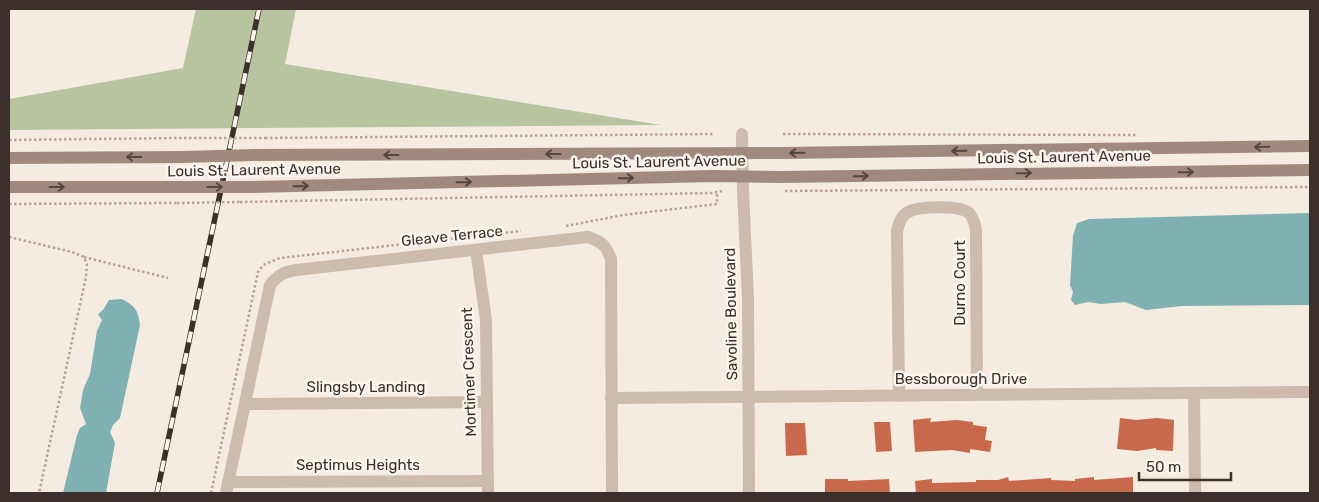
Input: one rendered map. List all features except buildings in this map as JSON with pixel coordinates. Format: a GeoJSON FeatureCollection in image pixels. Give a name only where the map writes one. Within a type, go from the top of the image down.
{"type":"FeatureCollection","features":[{"type":"Feature","properties":{"kind":"main road","name":"Louis St. Laurent Avenue"},"geometry":{"type":"LineString","coordinates":[[9,158],[255,155],[742,154],[1310,146]]}},
{"type":"Feature","properties":{"kind":"main road","name":"Louis St. Laurent Avenue"},"geometry":{"type":"LineString","coordinates":[[9,187],[253,187],[742,176],[1310,170]]}},
{"type":"Feature","properties":{"kind":"street","name":"Savoline Boulevard"},"geometry":{"type":"LineString","coordinates":[[742,134],[742,176],[748,298],[749,493]]}},
{"type":"Feature","properties":{"kind":"street","name":"Durno Court"},"geometry":{"type":"LineString","coordinates":[[899,396],[897,231],[898,224],[903,215],[918,208],[961,209],[969,214],[975,222],[977,395]]}},
{"type":"Feature","properties":{"kind":"street","name":"Gleave Terrace"},"geometry":{"type":"LineString","coordinates":[[227,487],[270,285],[276,276],[284,272],[296,270],[588,237],[598,240],[607,247],[611,265],[612,493]]}},
{"type":"Feature","properties":{"kind":"street","name":"Mortimer Crescent"},"geometry":{"type":"LineString","coordinates":[[476,250],[486,320],[488,487]]}},
{"type":"Feature","properties":{"kind":"street","name":"Bessborough Drive"},"geometry":{"type":"LineString","coordinates":[[611,398],[1310,392]]}},
{"type":"Feature","properties":{"kind":"street"},"geometry":{"type":"LineString","coordinates":[[1194,393],[1195,493]]}},
{"type":"Feature","properties":{"kind":"street","name":"Slingsby Landing"},"geometry":{"type":"LineString","coordinates":[[245,404],[488,402]]}},
{"type":"Feature","properties":{"kind":"street","name":"Septimus Heights"},"geometry":{"type":"LineString","coordinates":[[227,487],[488,487]]}},
{"type":"Feature","properties":{"kind":"path"},"geometry":{"type":"LineString","coordinates":[[9,140],[713,134]]}},
{"type":"Feature","properties":{"kind":"path"},"geometry":{"type":"LineString","coordinates":[[783,134],[1141,135]]}},
{"type":"Feature","properties":{"kind":"path"},"geometry":{"type":"LineString","coordinates":[[781,191],[1310,187]]}},
{"type":"Feature","properties":{"kind":"path"},"geometry":{"type":"LineString","coordinates":[[9,204],[240,202],[717,193],[723,191]]}},
{"type":"Feature","properties":{"kind":"path"},"geometry":{"type":"LineString","coordinates":[[557,228],[622,215],[718,204],[717,193]]}},
{"type":"Feature","properties":{"kind":"path"},"geometry":{"type":"LineString","coordinates":[[211,493],[258,272],[263,265],[280,258],[522,231]]}},
{"type":"Feature","properties":{"kind":"path"},"geometry":{"type":"LineString","coordinates":[[9,237],[168,278]]}},
{"type":"Feature","properties":{"kind":"path"},"geometry":{"type":"LineString","coordinates":[[39,493],[86,277],[87,264],[84,257]]}},
{"type":"Feature","properties":{"kind":"green space"},"geometry":{"type":"Polygon","coordinates":[[[196,9],[296,9],[285,64],[661,125],[9,130],[9,99],[183,68],[196,9]]]}},
{"type":"Feature","properties":{"kind":"water"},"geometry":{"type":"Polygon","coordinates":[[[1310,213],[1310,305],[1182,306],[1146,310],[1125,302],[1101,304],[1088,302],[1075,305],[1071,300],[1073,292],[1070,285],[1073,236],[1077,223],[1089,219],[1310,213]]]}},
{"type":"Feature","properties":{"kind":"water"},"geometry":{"type":"Polygon","coordinates":[[[122,299],[136,309],[140,325],[120,418],[113,425],[110,432],[115,443],[106,493],[63,493],[77,435],[80,428],[86,424],[80,408],[83,390],[90,374],[97,331],[102,320],[98,314],[109,300],[122,299]]]}},
{"type":"Feature","properties":{"kind":"railway"},"geometry":{"type":"LineString","coordinates":[[157,493],[259,9]]}}]}
